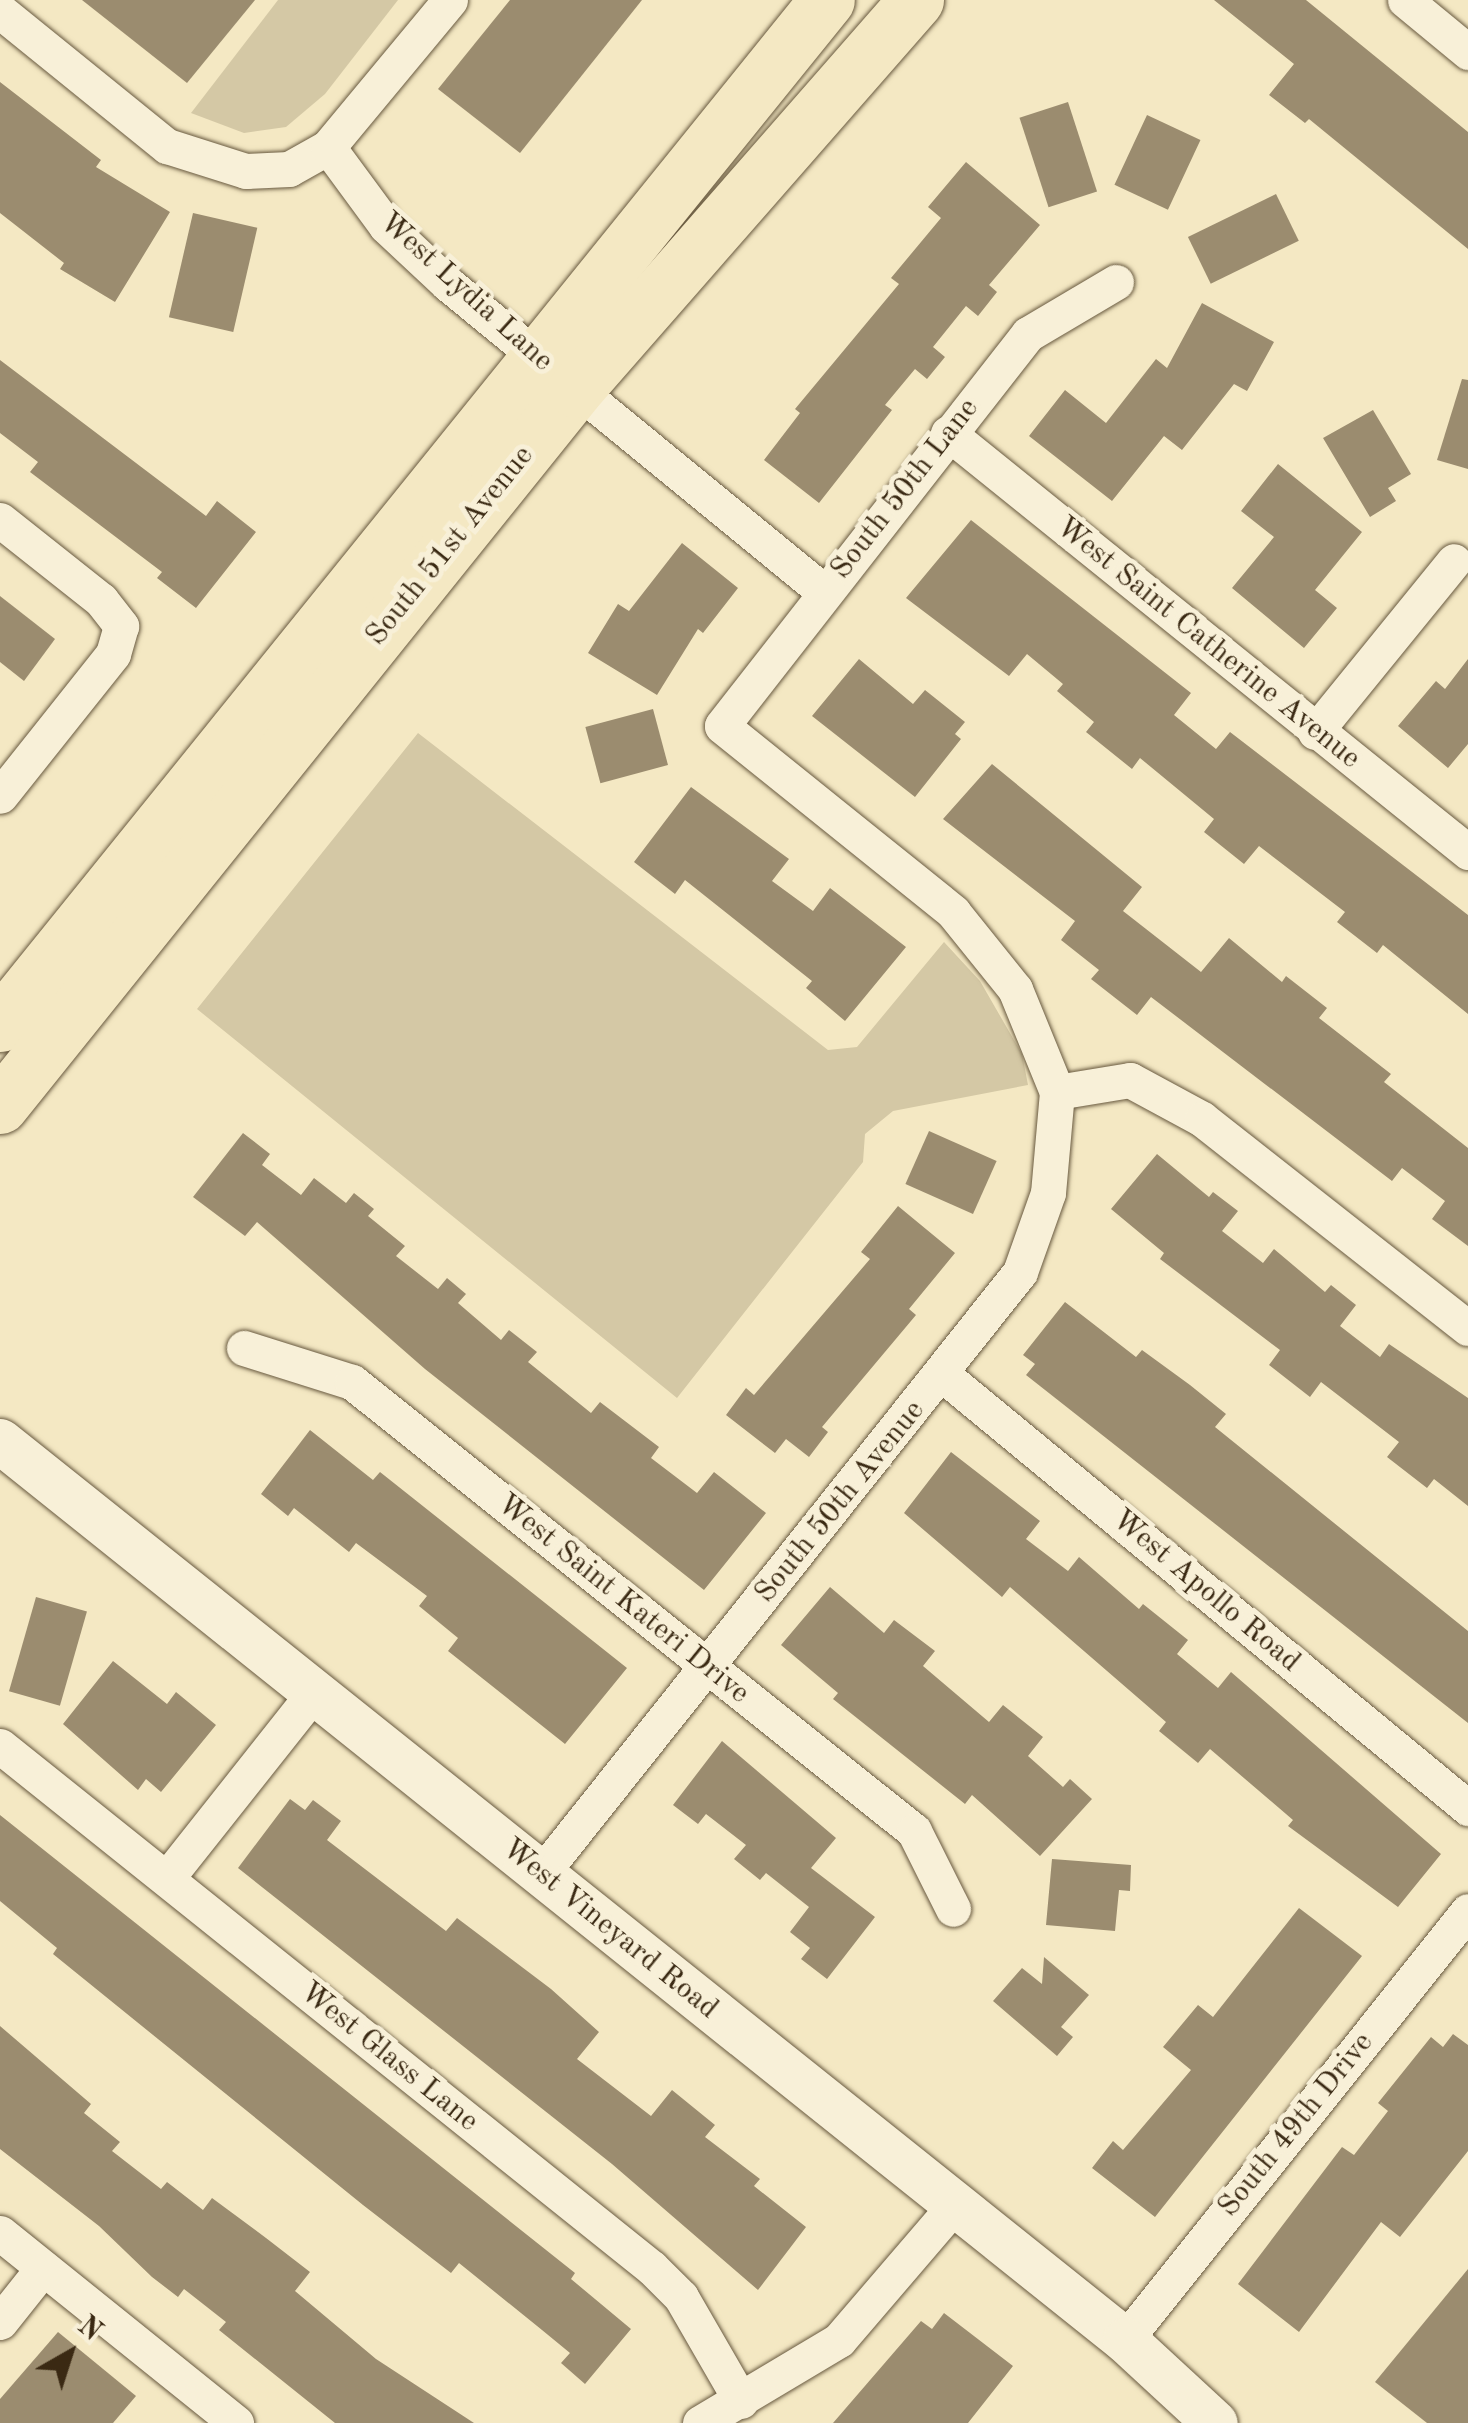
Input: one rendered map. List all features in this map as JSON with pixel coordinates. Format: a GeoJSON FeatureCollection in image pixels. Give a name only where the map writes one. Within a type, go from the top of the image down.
{"type":"FeatureCollection","features":[{"type":"Feature","properties":{"kind":"main road","name":"South 51st Avenue"},"geometry":{"type":"LineString","coordinates":[[0,1106],[556,374],[828,0]]}},
{"type":"Feature","properties":{"kind":"main road","name":"South 51st Avenue"},"geometry":{"type":"LineString","coordinates":[[0,1024],[556,374],[916,0]]}},
{"type":"Feature","properties":{"kind":"street"},"geometry":{"type":"LineString","coordinates":[[0,11],[167,146],[246,172],[289,169],[328,148],[450,0]]}},
{"type":"Feature","properties":{"kind":"street"},"geometry":{"type":"LineString","coordinates":[[1404,0],[1468,52]]}},
{"type":"Feature","properties":{"kind":"street","name":"West Lydia Lane"},"geometry":{"type":"LineString","coordinates":[[328,148],[386,226],[556,374],[824,592]]}},
{"type":"Feature","properties":{"kind":"street","name":"South 50th Lane"},"geometry":{"type":"LineString","coordinates":[[1056,1092],[1015,989],[953,912],[722,726],[1028,334],[1116,282]]}},
{"type":"Feature","properties":{"kind":"street","name":"West Saint Catherine Avenue"},"geometry":{"type":"LineString","coordinates":[[948,432],[1468,852]]}},
{"type":"Feature","properties":{"kind":"street"},"geometry":{"type":"LineString","coordinates":[[0,520],[101,600],[121,626],[113,654],[0,796]]}},
{"type":"Feature","properties":{"kind":"street"},"geometry":{"type":"LineString","coordinates":[[1316,732],[1454,561]]}},
{"type":"Feature","properties":{"kind":"street"},"geometry":{"type":"LineString","coordinates":[[1056,1092],[1130,1080],[1202,1119],[1468,1328]]}},
{"type":"Feature","properties":{"kind":"street","name":"South 50th Avenue"},"geometry":{"type":"LineString","coordinates":[[541,1874],[943,1375],[1020,1272],[1048,1194],[1056,1092]]}},
{"type":"Feature","properties":{"kind":"street","name":"West Saint Kateri Drive"},"geometry":{"type":"LineString","coordinates":[[244,1348],[352,1382],[914,1831],[953,1908]]}},
{"type":"Feature","properties":{"kind":"street","name":"West Apollo Road"},"geometry":{"type":"LineString","coordinates":[[943,1375],[1468,1808]]}},
{"type":"Feature","properties":{"kind":"street","name":"West Vineyard Road"},"geometry":{"type":"LineString","coordinates":[[0,1441],[1125,2340],[1214,2423]]}},
{"type":"Feature","properties":{"kind":"street"},"geometry":{"type":"LineString","coordinates":[[167,1878],[315,1691]]}},
{"type":"Feature","properties":{"kind":"street","name":"West Glass Lane"},"geometry":{"type":"LineString","coordinates":[[0,1746],[652,2268],[681,2297],[742,2401]]}},
{"type":"Feature","properties":{"kind":"street","name":"South 49th Drive"},"geometry":{"type":"LineString","coordinates":[[1125,2340],[1468,1911]]}},
{"type":"Feature","properties":{"kind":"street"},"geometry":{"type":"LineString","coordinates":[[700,2423],[839,2340],[954,2206]]}},
{"type":"Feature","properties":{"kind":"street"},"geometry":{"type":"LineString","coordinates":[[0,2233],[236,2423]]}},
{"type":"Feature","properties":{"kind":"street"},"geometry":{"type":"LineString","coordinates":[[0,2322],[43,2268]]}},
{"type":"Feature","properties":{"kind":"shaded area"},"geometry":{"type":"Polygon","coordinates":[[[278,0],[398,0],[325,94],[286,127],[244,133],[191,113],[278,0]]]}},
{"type":"Feature","properties":{"kind":"shaded area"},"geometry":{"type":"Polygon","coordinates":[[[418,733],[828,1050],[857,1047],[944,942],[980,981],[1022,1054],[1028,1085],[893,1111],[865,1134],[863,1162],[677,1398],[197,1009],[418,733]]]}},
{"type":"Feature","properties":{"kind":"building"},"geometry":{"type":"Polygon","coordinates":[[[82,0],[255,0],[187,83],[82,0]]]}},
{"type":"Feature","properties":{"kind":"building"},"geometry":{"type":"Polygon","coordinates":[[[510,0],[642,0],[520,153],[438,89],[510,0]]]}},
{"type":"Feature","properties":{"kind":"building"},"geometry":{"type":"Polygon","coordinates":[[[1214,0],[1306,0],[1468,132],[1468,249],[1309,119],[1305,123],[1269,95],[1294,64],[1214,0]]]}},
{"type":"Feature","properties":{"kind":"building"},"geometry":{"type":"Polygon","coordinates":[[[0,82],[101,160],[96,167],[170,212],[115,302],[60,269],[64,263],[0,213],[0,82]]]}},
{"type":"Feature","properties":{"kind":"building"},"geometry":{"type":"Polygon","coordinates":[[[1068,102],[1097,191],[1049,207],[1019,118],[1068,102]]]}},
{"type":"Feature","properties":{"kind":"building"},"geometry":{"type":"Polygon","coordinates":[[[1147,115],[1200,140],[1168,210],[1114,185],[1147,115]]]}},
{"type":"Feature","properties":{"kind":"building"},"geometry":{"type":"Polygon","coordinates":[[[966,162],[1040,225],[989,285],[997,292],[978,316],[966,306],[933,347],[945,357],[927,379],[915,369],[885,405],[892,410],[819,503],[764,460],[800,413],[795,409],[899,284],[891,278],[941,218],[928,207],[966,162]]]}},
{"type":"Feature","properties":{"kind":"building"},"geometry":{"type":"Polygon","coordinates":[[[1276,194],[1299,241],[1211,284],[1188,237],[1276,194]]]}},
{"type":"Feature","properties":{"kind":"building"},"geometry":{"type":"Polygon","coordinates":[[[193,213],[257,228],[233,332],[169,317],[193,213]]]}},
{"type":"Feature","properties":{"kind":"building"},"geometry":{"type":"Polygon","coordinates":[[[1202,303],[1274,342],[1247,391],[1234,384],[1182,450],[1164,436],[1112,501],[1029,436],[1065,390],[1106,423],[1156,359],[1167,368],[1202,303]]]}},
{"type":"Feature","properties":{"kind":"building"},"geometry":{"type":"Polygon","coordinates":[[[0,360],[206,516],[217,501],[256,532],[196,608],[157,578],[162,572],[30,472],[38,462],[0,433],[0,360]]]}},
{"type":"Feature","properties":{"kind":"building"},"geometry":{"type":"Polygon","coordinates":[[[1462,379],[1468,380],[1468,469],[1437,460],[1462,379]]]}},
{"type":"Feature","properties":{"kind":"building"},"geometry":{"type":"Polygon","coordinates":[[[1373,410],[1411,474],[1388,488],[1396,501],[1370,517],[1323,438],[1373,410]]]}},
{"type":"Feature","properties":{"kind":"building"},"geometry":{"type":"Polygon","coordinates":[[[1278,464],[1362,532],[1315,590],[1337,608],[1304,648],[1232,588],[1274,537],[1241,511],[1278,464]]]}},
{"type":"Feature","properties":{"kind":"building"},"geometry":{"type":"Polygon","coordinates":[[[971,520],[1191,693],[1174,715],[1216,749],[1230,732],[1468,915],[1468,1014],[1383,945],[1377,953],[1337,922],[1345,912],[1259,846],[1244,864],[1204,832],[1214,819],[1140,758],[1132,769],[1086,732],[1094,722],[1057,691],[1063,684],[1027,654],[1009,676],[906,598],[971,520]]]}},
{"type":"Feature","properties":{"kind":"building"},"geometry":{"type":"Polygon","coordinates":[[[682,543],[738,588],[703,633],[698,629],[657,695],[588,653],[618,604],[629,611],[682,543]]]}},
{"type":"Feature","properties":{"kind":"building"},"geometry":{"type":"Polygon","coordinates":[[[0,596],[55,639],[24,681],[0,662],[0,596]]]}},
{"type":"Feature","properties":{"kind":"building"},"geometry":{"type":"Polygon","coordinates":[[[859,659],[913,704],[925,690],[965,722],[955,734],[961,739],[915,797],[812,716],[859,659]]]}},
{"type":"Feature","properties":{"kind":"building"},"geometry":{"type":"Polygon","coordinates":[[[1468,659],[1468,744],[1448,768],[1398,726],[1436,681],[1445,689],[1468,659]]]}},
{"type":"Feature","properties":{"kind":"building"},"geometry":{"type":"Polygon","coordinates":[[[653,709],[668,765],[600,783],[585,727],[653,709]]]}},
{"type":"Feature","properties":{"kind":"building"},"geometry":{"type":"Polygon","coordinates":[[[992,764],[1142,887],[1123,911],[1201,972],[1229,938],[1282,982],[1286,976],[1327,1008],[1319,1018],[1391,1074],[1384,1082],[1468,1148],[1468,1246],[1432,1219],[1445,1201],[1402,1168],[1392,1181],[1151,997],[1137,1015],[1091,979],[1099,970],[1061,940],[1075,921],[943,819],[992,764]]]}},
{"type":"Feature","properties":{"kind":"building"},"geometry":{"type":"Polygon","coordinates":[[[691,787],[789,859],[772,881],[813,911],[830,888],[906,947],[845,1021],[806,988],[812,981],[685,880],[675,894],[634,862],[691,787]]]}},
{"type":"Feature","properties":{"kind":"building"},"geometry":{"type":"Polygon","coordinates":[[[929,1131],[997,1161],[973,1214],[905,1184],[929,1131]]]}},
{"type":"Feature","properties":{"kind":"building"},"geometry":{"type":"Polygon","coordinates":[[[243,1133],[270,1154],[262,1165],[301,1195],[314,1178],[346,1203],[354,1193],[374,1209],[368,1216],[405,1246],[396,1256],[438,1289],[447,1278],[466,1294],[458,1303],[501,1340],[509,1330],[537,1352],[528,1362],[591,1413],[600,1402],[659,1447],[651,1458],[697,1493],[714,1472],[766,1513],[704,1590],[425,1369],[257,1222],[245,1236],[193,1197],[243,1133]]]}},
{"type":"Feature","properties":{"kind":"building"},"geometry":{"type":"Polygon","coordinates":[[[1157,1154],[1209,1197],[1213,1192],[1238,1211],[1222,1231],[1263,1263],[1274,1249],[1325,1292],[1331,1285],[1356,1305],[1340,1326],[1380,1357],[1389,1344],[1468,1398],[1468,1506],[1434,1479],[1427,1488],[1387,1457],[1399,1442],[1321,1382],[1310,1397],[1269,1365],[1280,1350],[1160,1259],[1164,1253],[1111,1209],[1157,1154]]]}},
{"type":"Feature","properties":{"kind":"building"},"geometry":{"type":"Polygon","coordinates":[[[898,1206],[955,1253],[909,1309],[916,1315],[822,1427],[828,1432],[809,1457],[786,1439],[775,1453],[726,1415],[746,1388],[754,1395],[870,1259],[861,1252],[898,1206]]]}},
{"type":"Feature","properties":{"kind":"building"},"geometry":{"type":"Polygon","coordinates":[[[1065,1302],[1136,1357],[1142,1350],[1226,1414],[1215,1427],[1468,1631],[1468,1723],[1026,1375],[1035,1364],[1023,1355],[1065,1302]]]}},
{"type":"Feature","properties":{"kind":"building"},"geometry":{"type":"Polygon","coordinates":[[[310,1430],[373,1480],[380,1472],[627,1668],[565,1744],[448,1651],[458,1638],[419,1606],[427,1596],[356,1543],[349,1552],[294,1508],[288,1516],[261,1494],[310,1430]]]}},
{"type":"Feature","properties":{"kind":"building"},"geometry":{"type":"Polygon","coordinates":[[[951,1452],[1040,1521],[1026,1539],[1068,1571],[1079,1557],[1139,1609],[1143,1604],[1188,1640],[1177,1654],[1218,1688],[1231,1672],[1441,1854],[1398,1907],[1288,1826],[1293,1820],[1210,1749],[1198,1763],[1159,1731],[1166,1722],[1010,1587],[1002,1597],[904,1513],[951,1452]]]}},
{"type":"Feature","properties":{"kind":"building"},"geometry":{"type":"Polygon","coordinates":[[[830,1587],[884,1633],[894,1620],[935,1651],[923,1666],[989,1722],[1003,1705],[1043,1737],[1028,1756],[1063,1787],[1070,1779],[1092,1799],[1040,1856],[972,1795],[965,1804],[833,1699],[838,1693],[781,1645],[830,1587]]]}},
{"type":"Feature","properties":{"kind":"building"},"geometry":{"type":"Polygon","coordinates":[[[36,1597],[87,1612],[60,1706],[9,1691],[36,1597]]]}},
{"type":"Feature","properties":{"kind":"building"},"geometry":{"type":"Polygon","coordinates":[[[113,1661],[167,1704],[176,1692],[216,1725],[161,1792],[146,1779],[138,1790],[63,1724],[113,1661]]]}},
{"type":"Feature","properties":{"kind":"building"},"geometry":{"type":"Polygon","coordinates":[[[722,1741],[836,1838],[811,1868],[875,1917],[827,1979],[801,1959],[810,1948],[790,1932],[809,1907],[766,1873],[760,1880],[734,1859],[746,1845],[706,1814],[698,1824],[673,1805],[722,1741]]]}},
{"type":"Feature","properties":{"kind":"building"},"geometry":{"type":"Polygon","coordinates":[[[290,1799],[305,1810],[313,1800],[341,1821],[327,1840],[446,1931],[457,1918],[551,1989],[599,2032],[577,2059],[651,2116],[672,2090],[715,2125],[705,2137],[760,2179],[754,2186],[806,2227],[758,2290],[612,2164],[238,1868],[290,1799]]]}},
{"type":"Feature","properties":{"kind":"building"},"geometry":{"type":"Polygon","coordinates":[[[0,1815],[575,2273],[571,2279],[631,2329],[585,2384],[561,2363],[570,2353],[542,2330],[459,2263],[451,2273],[53,1954],[57,1948],[0,1901],[0,1815]]]}},
{"type":"Feature","properties":{"kind":"building"},"geometry":{"type":"Polygon","coordinates":[[[1052,1859],[1131,1865],[1130,1891],[1119,1890],[1115,1931],[1046,1925],[1052,1859]]]}},
{"type":"Feature","properties":{"kind":"building"},"geometry":{"type":"Polygon","coordinates":[[[1299,1908],[1362,1956],[1155,2217],[1092,2168],[1113,2141],[1123,2150],[1191,2070],[1163,2047],[1198,2005],[1213,2017],[1299,1908]]]}},
{"type":"Feature","properties":{"kind":"building"},"geometry":{"type":"Polygon","coordinates":[[[1044,1957],[1089,1995],[1061,2027],[1073,2037],[1057,2056],[993,2001],[1022,1968],[1042,1984],[1044,1957]]]}},
{"type":"Feature","properties":{"kind":"building"},"geometry":{"type":"Polygon","coordinates":[[[0,2026],[91,2104],[84,2113],[120,2142],[112,2151],[161,2189],[167,2182],[203,2210],[212,2198],[266,2238],[310,2272],[295,2291],[376,2359],[474,2423],[335,2423],[219,2330],[226,2322],[184,2289],[178,2297],[152,2277],[99,2226],[0,2149],[0,2026]]]}},
{"type":"Feature","properties":{"kind":"building"},"geometry":{"type":"Polygon","coordinates":[[[1453,2034],[1468,2045],[1468,2151],[1400,2237],[1381,2222],[1299,2332],[1238,2284],[1342,2147],[1354,2155],[1388,2111],[1378,2103],[1431,2037],[1443,2047],[1453,2034]]]}},
{"type":"Feature","properties":{"kind":"building"},"geometry":{"type":"Polygon","coordinates":[[[1468,2269],[1468,2423],[1427,2423],[1375,2382],[1468,2269]]]}},
{"type":"Feature","properties":{"kind":"building"},"geometry":{"type":"Polygon","coordinates":[[[944,2313],[1013,2366],[968,2423],[833,2423],[921,2321],[932,2329],[944,2313]]]}},
{"type":"Feature","properties":{"kind":"building"},"geometry":{"type":"Polygon","coordinates":[[[58,2332],[136,2396],[113,2423],[0,2423],[0,2399],[58,2332]]]}}]}
